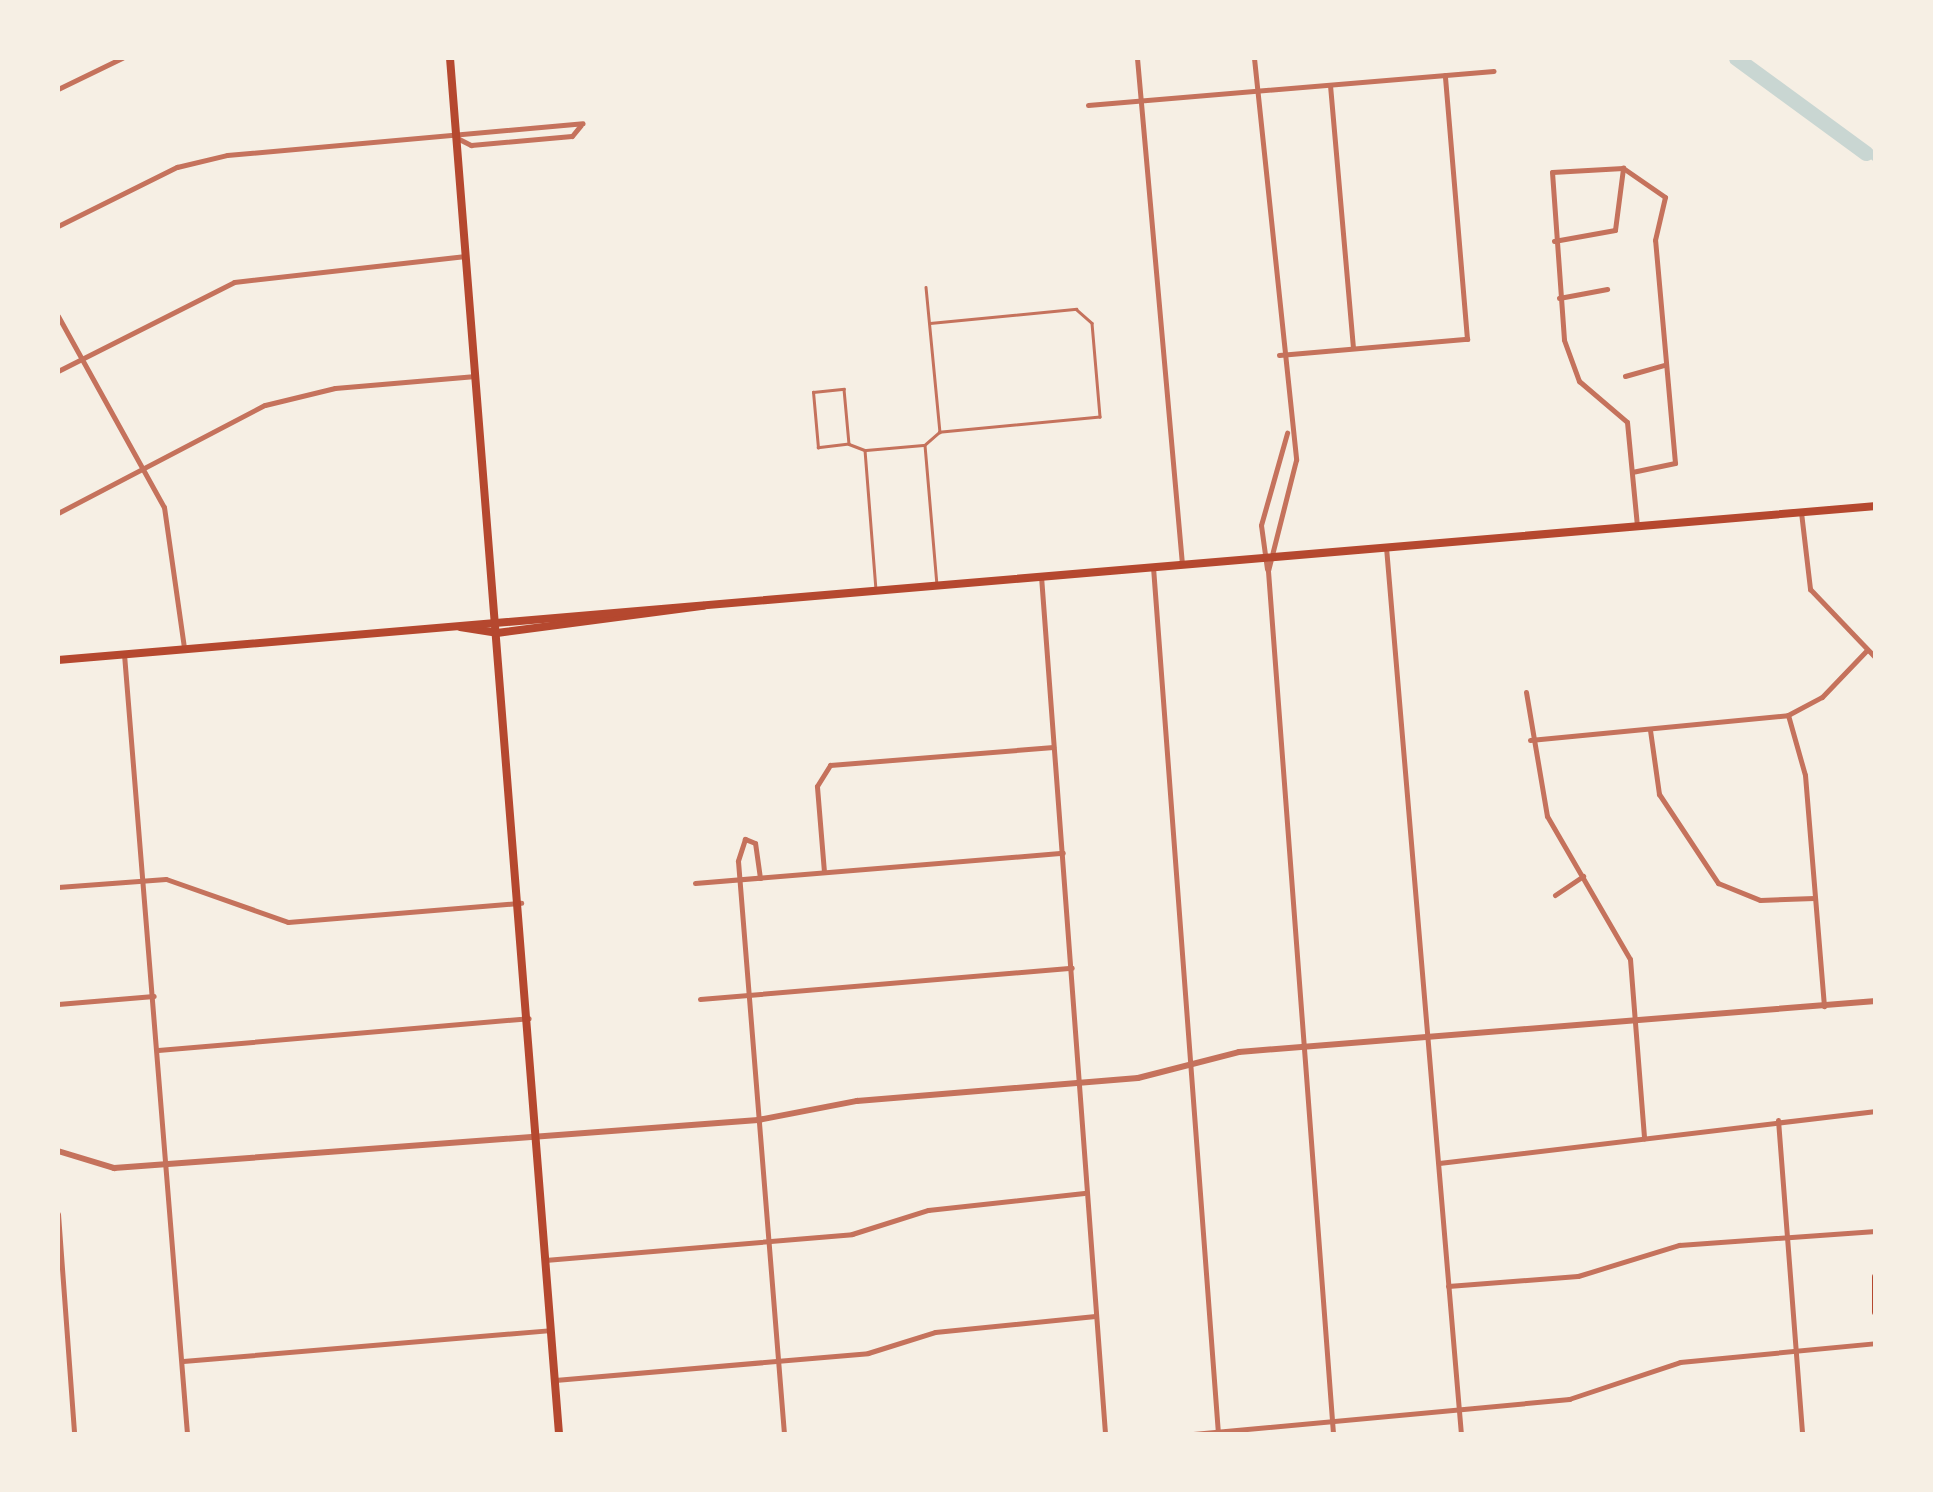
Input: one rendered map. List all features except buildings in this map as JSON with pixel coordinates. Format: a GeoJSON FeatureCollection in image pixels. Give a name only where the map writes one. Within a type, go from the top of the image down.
{"type":"FeatureCollection","features":[{"type":"Feature","properties":{"kind":"main road"},"geometry":{"type":"LineString","coordinates":[[450,58],[522,903],[534,1136],[559,1434]]}},
{"type":"Feature","properties":{"kind":"main road"},"geometry":{"type":"LineString","coordinates":[[58,660],[456,626],[495,617],[706,605],[1876,506]]}},
{"type":"Feature","properties":{"kind":"main road"},"geometry":{"type":"LineString","coordinates":[[456,626],[496,632],[706,605]]}},
{"type":"Feature","properties":{"kind":"main road"},"geometry":{"type":"LineString","coordinates":[[1876,1276],[1876,1312]]}},
{"type":"Feature","properties":{"kind":"street"},"geometry":{"type":"LineString","coordinates":[[58,89],[122,58]]}},
{"type":"Feature","properties":{"kind":"street"},"geometry":{"type":"LineString","coordinates":[[1137,58],[1182,564]]}},
{"type":"Feature","properties":{"kind":"street"},"geometry":{"type":"LineString","coordinates":[[1254,58],[1287,433],[1296,460],[1268,570]]}},
{"type":"Feature","properties":{"kind":"street"},"geometry":{"type":"LineString","coordinates":[[1088,105],[1494,71]]}},
{"type":"Feature","properties":{"kind":"street"},"geometry":{"type":"LineString","coordinates":[[1279,356],[1467,339],[1445,75]]}},
{"type":"Feature","properties":{"kind":"street"},"geometry":{"type":"LineString","coordinates":[[1330,85],[1353,348]]}},
{"type":"Feature","properties":{"kind":"street"},"geometry":{"type":"LineString","coordinates":[[58,226],[202,160],[583,123],[572,136],[471,145],[457,138]]}},
{"type":"Feature","properties":{"kind":"street"},"geometry":{"type":"LineString","coordinates":[[1554,241],[1615,230],[1622,168]]}},
{"type":"Feature","properties":{"kind":"street"},"geometry":{"type":"LineString","coordinates":[[1632,472],[1675,463],[1654,240],[1665,198],[1622,168],[1552,172],[1559,298],[1572,370],[1627,422],[1637,526]]}},
{"type":"Feature","properties":{"kind":"street"},"geometry":{"type":"LineString","coordinates":[[58,371],[234,282],[466,256]]}},
{"type":"Feature","properties":{"kind":"street"},"geometry":{"type":"LineString","coordinates":[[1559,298],[1607,289]]}},
{"type":"Feature","properties":{"kind":"street"},"geometry":{"type":"LineString","coordinates":[[58,316],[144,468],[171,528],[184,649]]}},
{"type":"Feature","properties":{"kind":"street"},"geometry":{"type":"LineString","coordinates":[[1625,376],[1665,365]]}},
{"type":"Feature","properties":{"kind":"street"},"geometry":{"type":"LineString","coordinates":[[58,513],[297,395],[475,376]]}},
{"type":"Feature","properties":{"kind":"street"},"geometry":{"type":"LineString","coordinates":[[1287,433],[1260,558],[1268,570],[1333,1434]]}},
{"type":"Feature","properties":{"kind":"street"},"geometry":{"type":"LineString","coordinates":[[1282,460],[1296,460]]}},
{"type":"Feature","properties":{"kind":"street"},"geometry":{"type":"LineString","coordinates":[[1272,497],[1284,502]]}},
{"type":"Feature","properties":{"kind":"street"},"geometry":{"type":"LineString","coordinates":[[1801,512],[1810,589],[1876,658]]}},
{"type":"Feature","properties":{"kind":"street"},"geometry":{"type":"LineString","coordinates":[[1386,547],[1431,1034],[1461,1434]]}},
{"type":"Feature","properties":{"kind":"street"},"geometry":{"type":"LineString","coordinates":[[1152,567],[1218,1433]]}},
{"type":"Feature","properties":{"kind":"street"},"geometry":{"type":"LineString","coordinates":[[1041,576],[1081,1083],[1084,1193],[1106,1434]]}},
{"type":"Feature","properties":{"kind":"street"},"geometry":{"type":"LineString","coordinates":[[1530,740],[1788,715],[1822,697],[1867,650]]}},
{"type":"Feature","properties":{"kind":"street"},"geometry":{"type":"LineString","coordinates":[[124,654],[187,1434]]}},
{"type":"Feature","properties":{"kind":"street"},"geometry":{"type":"LineString","coordinates":[[1526,692],[1530,740],[1547,816],[1626,944],[1644,1138]]}},
{"type":"Feature","properties":{"kind":"street"},"geometry":{"type":"LineString","coordinates":[[1788,715],[1804,775],[1824,1006]]}},
{"type":"Feature","properties":{"kind":"street"},"geometry":{"type":"LineString","coordinates":[[1650,730],[1659,794],[1718,883],[1760,900],[1815,898]]}},
{"type":"Feature","properties":{"kind":"street"},"geometry":{"type":"LineString","coordinates":[[824,872],[816,786],[830,765],[1054,746]]}},
{"type":"Feature","properties":{"kind":"street"},"geometry":{"type":"LineString","coordinates":[[760,878],[756,843],[745,838],[740,879],[784,1434]]}},
{"type":"Feature","properties":{"kind":"street"},"geometry":{"type":"LineString","coordinates":[[695,883],[1063,853]]}},
{"type":"Feature","properties":{"kind":"street"},"geometry":{"type":"LineString","coordinates":[[1556,895],[1582,876]]}},
{"type":"Feature","properties":{"kind":"street"},"geometry":{"type":"LineString","coordinates":[[58,887],[181,881],[274,921],[522,903]]}},
{"type":"Feature","properties":{"kind":"street"},"geometry":{"type":"LineString","coordinates":[[700,999],[1072,968]]}},
{"type":"Feature","properties":{"kind":"street"},"geometry":{"type":"LineString","coordinates":[[58,1004],[154,996]]}},
{"type":"Feature","properties":{"kind":"street"},"geometry":{"type":"LineString","coordinates":[[58,1151],[101,1168],[758,1120],[1081,1083],[1306,1046],[1876,1001]]}},
{"type":"Feature","properties":{"kind":"street"},"geometry":{"type":"LineString","coordinates":[[158,1050],[530,1018]]}},
{"type":"Feature","properties":{"kind":"street"},"geometry":{"type":"LineString","coordinates":[[1439,1163],[1876,1111]]}},
{"type":"Feature","properties":{"kind":"street"},"geometry":{"type":"LineString","coordinates":[[1778,1120],[1802,1434]]}},
{"type":"Feature","properties":{"kind":"street"},"geometry":{"type":"LineString","coordinates":[[545,1260],[769,1241],[1084,1193]]}},
{"type":"Feature","properties":{"kind":"street"},"geometry":{"type":"LineString","coordinates":[[58,1214],[74,1434]]}},
{"type":"Feature","properties":{"kind":"street"},"geometry":{"type":"LineString","coordinates":[[1448,1286],[1578,1276],[1679,1246],[1876,1231]]}},
{"type":"Feature","properties":{"kind":"street"},"geometry":{"type":"LineString","coordinates":[[555,1380],[778,1361],[1095,1316]]}},
{"type":"Feature","properties":{"kind":"street"},"geometry":{"type":"LineString","coordinates":[[183,1361],[551,1330]]}},
{"type":"Feature","properties":{"kind":"street"},"geometry":{"type":"LineString","coordinates":[[1193,1434],[1593,1394],[1680,1362],[1876,1343]]}},
{"type":"Feature","properties":{"kind":"lane"},"geometry":{"type":"LineString","coordinates":[[926,287],[940,432]]}},
{"type":"Feature","properties":{"kind":"lane"},"geometry":{"type":"LineString","coordinates":[[848,444],[844,389],[812,392],[818,448],[848,444],[865,450],[926,445],[940,432],[1100,418],[1092,323],[1076,309],[930,323]]}},
{"type":"Feature","properties":{"kind":"lane"},"geometry":{"type":"LineString","coordinates":[[926,445],[937,585]]}},
{"type":"Feature","properties":{"kind":"lane"},"geometry":{"type":"LineString","coordinates":[[865,450],[876,590]]}},
{"type":"Feature","properties":{"kind":"waterway"},"geometry":{"type":"LineString","coordinates":[[1736,58],[1866,153]]}},
{"type":"Feature","properties":{"kind":"waterway"},"geometry":{"type":"LineString","coordinates":[[1866,153],[1876,161]]}}]}
